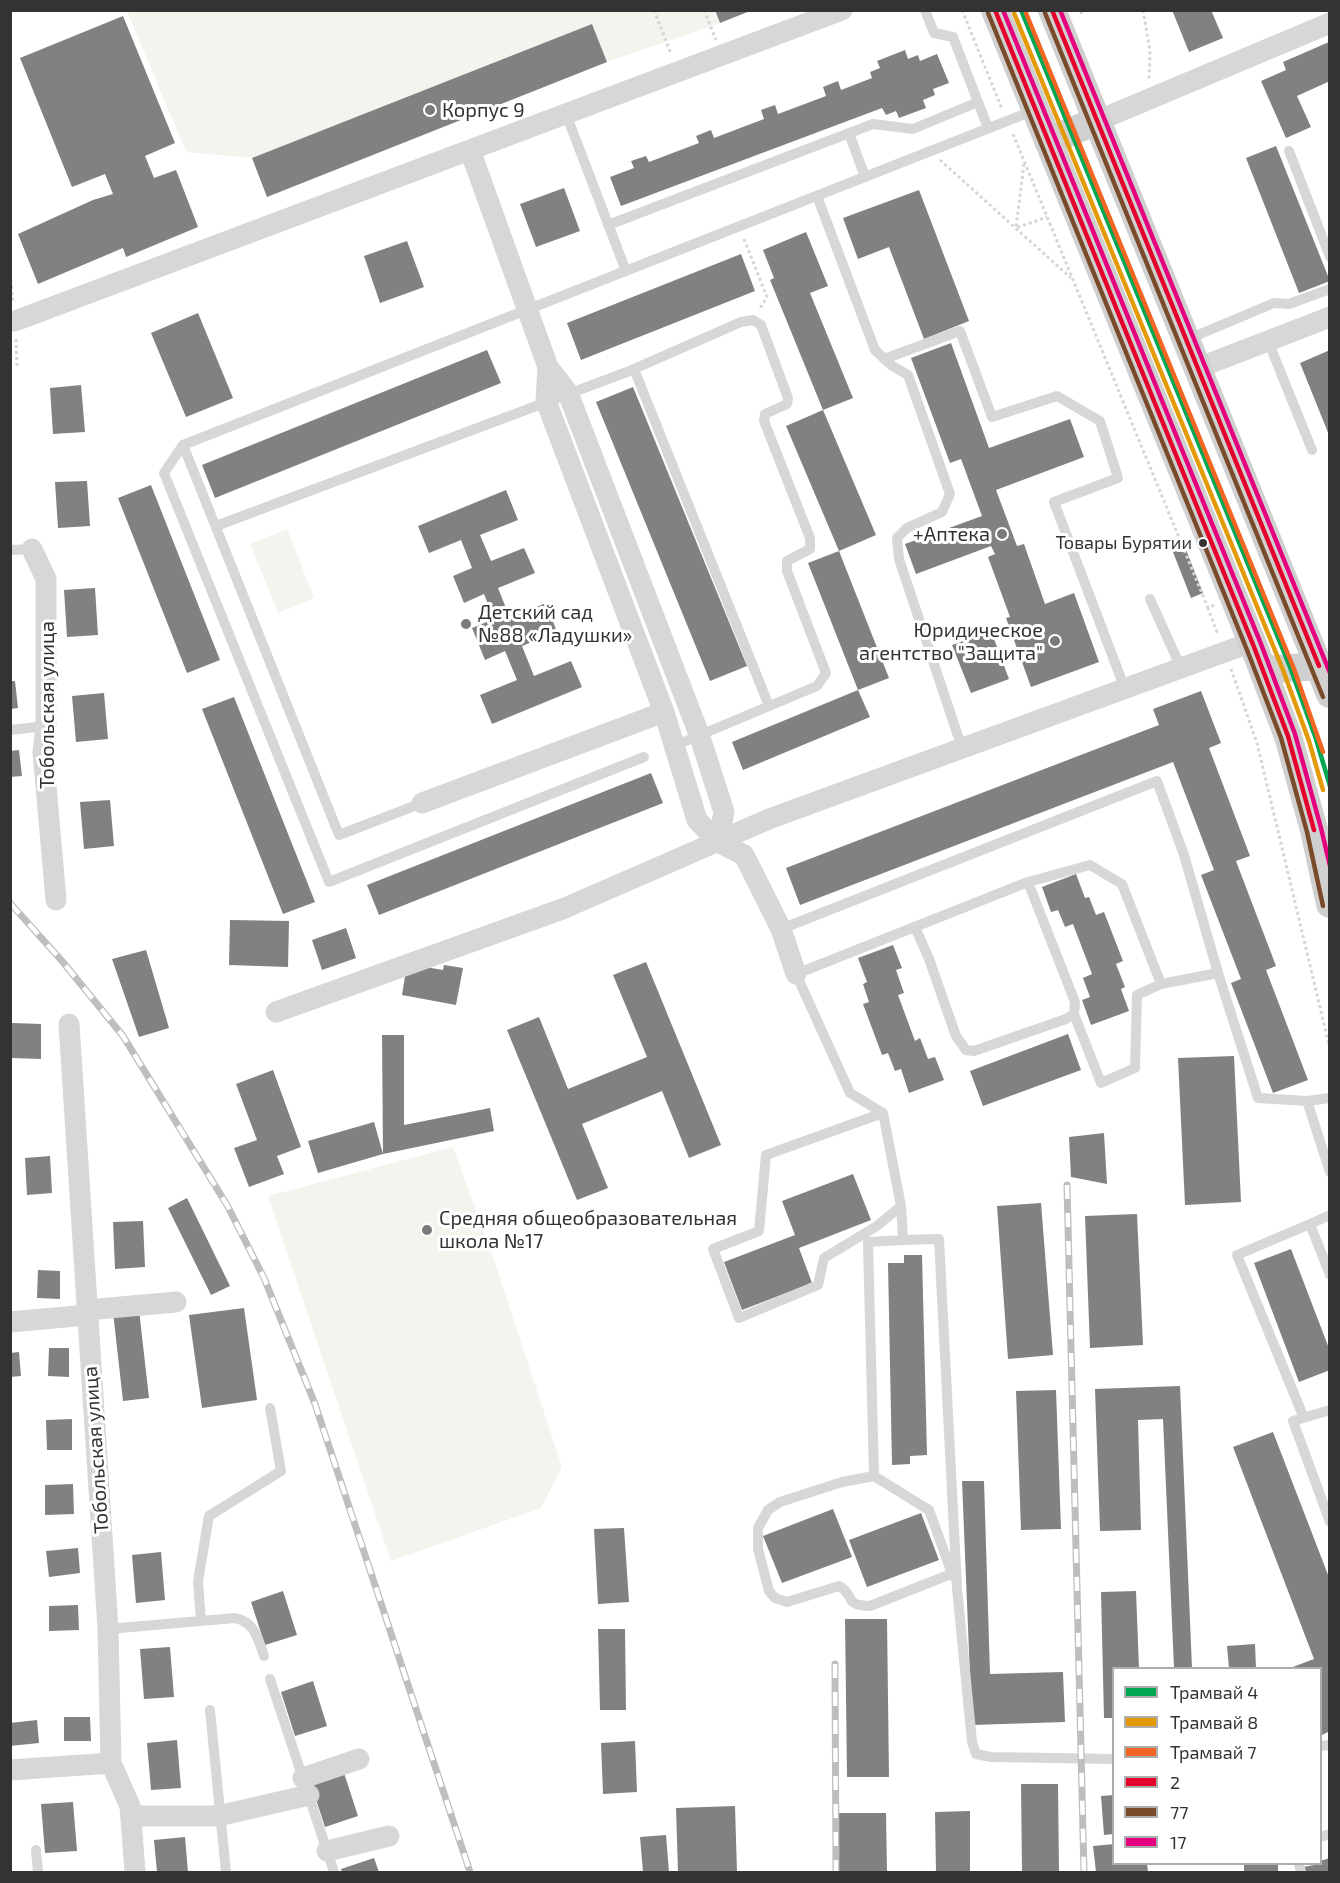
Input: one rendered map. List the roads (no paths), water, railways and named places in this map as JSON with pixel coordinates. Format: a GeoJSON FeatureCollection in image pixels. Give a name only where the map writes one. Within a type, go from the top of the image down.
{"type":"FeatureCollection","features":[{"type":"Feature","properties":{"kind":"main road"},"geometry":{"type":"LineString","coordinates":[[995,10],[1234,597],[1288,736],[1322,829],[1329,904]]}},
{"type":"Feature","properties":{"kind":"main road"},"geometry":{"type":"LineString","coordinates":[[1052,10],[1186,340],[1324,670],[1329,694]]}},
{"type":"Feature","properties":{"kind":"main road"},"geometry":{"type":"LineString","coordinates":[[1048,141],[1097,121]]}},
{"type":"Feature","properties":{"kind":"main road"},"geometry":{"type":"LineString","coordinates":[[1263,670],[1324,670]]}},
{"type":"Feature","properties":{"kind":"street"},"geometry":{"type":"LineString","coordinates":[[15,321],[842,10]]}},
{"type":"Feature","properties":{"kind":"street"},"geometry":{"type":"LineString","coordinates":[[1097,121],[1329,23]]}},
{"type":"Feature","properties":{"kind":"street"},"geometry":{"type":"LineString","coordinates":[[470,150],[548,367],[568,393],[699,734],[724,812],[718,842]]}},
{"type":"Feature","properties":{"kind":"street"},"geometry":{"type":"LineString","coordinates":[[1198,368],[1329,317]]}},
{"type":"Feature","properties":{"kind":"street"},"geometry":{"type":"LineString","coordinates":[[548,367],[546,401],[664,712],[697,820],[718,842],[744,855],[781,929],[796,974]]}},
{"type":"Feature","properties":{"kind":"street","name":"Тобольская улица"},"geometry":{"type":"LineString","coordinates":[[32,549],[46,579],[44,752],[56,900]]}},
{"type":"Feature","properties":{"kind":"street"},"geometry":{"type":"LineString","coordinates":[[611,572],[634,563]]}},
{"type":"Feature","properties":{"kind":"street"},"geometry":{"type":"LineString","coordinates":[[276,1012],[565,908],[769,819],[1252,642]]}},
{"type":"Feature","properties":{"kind":"street"},"geometry":{"type":"LineString","coordinates":[[422,803],[664,712]]}},
{"type":"Feature","properties":{"kind":"street","name":"Тобольская улица"},"geometry":{"type":"LineString","coordinates":[[69,1024],[108,1629],[111,1763],[130,1806],[135,1872]]}},
{"type":"Feature","properties":{"kind":"street"},"geometry":{"type":"LineString","coordinates":[[10,1322],[176,1302]]}},
{"type":"Feature","properties":{"kind":"street"},"geometry":{"type":"LineString","coordinates":[[131,1816],[218,1816],[306,1786],[359,1759]]}},
{"type":"Feature","properties":{"kind":"street"},"geometry":{"type":"LineString","coordinates":[[10,1770],[111,1763]]}},
{"type":"Feature","properties":{"kind":"street"},"geometry":{"type":"LineString","coordinates":[[327,1851],[389,1836]]}},
{"type":"Feature","properties":{"kind":"lane"},"geometry":{"type":"LineString","coordinates":[[925,10],[934,33],[953,37],[988,128]]}},
{"type":"Feature","properties":{"kind":"lane"},"geometry":{"type":"LineString","coordinates":[[608,225],[873,124],[913,129],[978,102]]}},
{"type":"Feature","properties":{"kind":"lane"},"geometry":{"type":"LineString","coordinates":[[644,757],[329,882],[164,473],[183,446],[1035,110]]}},
{"type":"Feature","properties":{"kind":"lane"},"geometry":{"type":"LineString","coordinates":[[566,114],[626,271]]}},
{"type":"Feature","properties":{"kind":"lane"},"geometry":{"type":"LineString","coordinates":[[849,133],[865,177]]}},
{"type":"Feature","properties":{"kind":"lane"},"geometry":{"type":"LineString","coordinates":[[1289,151],[1329,257]]}},
{"type":"Feature","properties":{"kind":"lane"},"geometry":{"type":"LineString","coordinates":[[817,195],[876,350],[891,365],[908,375],[950,494],[942,512],[907,528],[897,538],[899,559],[962,748]]}},
{"type":"Feature","properties":{"kind":"lane"},"geometry":{"type":"LineString","coordinates":[[1186,340],[1274,303],[1289,304],[1329,289]]}},
{"type":"Feature","properties":{"kind":"lane"},"geometry":{"type":"LineString","coordinates":[[216,526],[634,369],[741,322],[753,320],[761,325],[788,398],[787,404],[765,414],[764,421],[810,538],[810,549],[787,561],[787,571],[826,674],[817,686],[674,746]]}},
{"type":"Feature","properties":{"kind":"lane"},"geometry":{"type":"LineString","coordinates":[[884,358],[960,331],[992,417],[1057,396],[1100,421],[1118,478],[1054,502],[1125,689]]}},
{"type":"Feature","properties":{"kind":"lane"},"geometry":{"type":"LineString","coordinates":[[1268,341],[1312,450]]}},
{"type":"Feature","properties":{"kind":"lane"},"geometry":{"type":"LineString","coordinates":[[634,369],[769,706]]}},
{"type":"Feature","properties":{"kind":"lane"},"geometry":{"type":"LineString","coordinates":[[183,446],[339,835],[422,803]]}},
{"type":"Feature","properties":{"kind":"lane"},"geometry":{"type":"LineString","coordinates":[[10,550],[32,549]]}},
{"type":"Feature","properties":{"kind":"lane"},"geometry":{"type":"LineString","coordinates":[[1150,599],[1181,668]]}},
{"type":"Feature","properties":{"kind":"lane"},"geometry":{"type":"LineString","coordinates":[[10,730],[46,726]]}},
{"type":"Feature","properties":{"kind":"lane"},"geometry":{"type":"LineString","coordinates":[[781,929],[1158,781],[1185,855],[1218,974],[1258,1098],[1307,1101],[1329,1098]]}},
{"type":"Feature","properties":{"kind":"lane"},"geometry":{"type":"LineString","coordinates":[[903,1240],[901,1206],[883,1113],[850,1093],[796,974],[1028,882],[1090,865],[1122,884],[1161,984]]}},
{"type":"Feature","properties":{"kind":"lane"},"geometry":{"type":"LineString","coordinates":[[1028,882],[1075,1002],[1074,1014],[1101,1083],[1135,1068],[1137,994],[1161,984],[1218,974]]}},
{"type":"Feature","properties":{"kind":"lane"},"geometry":{"type":"LineString","coordinates":[[915,927],[929,959],[956,1036],[966,1050],[974,1051],[1066,1019],[1074,1014]]}},
{"type":"Feature","properties":{"kind":"lane"},"geometry":{"type":"LineString","coordinates":[[1307,1101],[1329,1172]]}},
{"type":"Feature","properties":{"kind":"lane"},"geometry":{"type":"LineString","coordinates":[[883,1113],[766,1155],[759,1231],[713,1249],[739,1318],[818,1285],[824,1258],[877,1226],[901,1206]]}},
{"type":"Feature","properties":{"kind":"lane"},"geometry":{"type":"LineString","coordinates":[[1304,1418],[1237,1255],[1329,1215]]}},
{"type":"Feature","properties":{"kind":"lane"},"geometry":{"type":"LineString","coordinates":[[1310,1224],[1329,1275]]}},
{"type":"Feature","properties":{"kind":"lane"},"geometry":{"type":"LineString","coordinates":[[874,1476],[868,1242],[939,1239],[957,1588],[972,1742],[976,1754],[991,1757],[1112,1759]]}},
{"type":"Feature","properties":{"kind":"lane"},"geometry":{"type":"LineString","coordinates":[[201,1621],[198,1581],[209,1516],[281,1472],[270,1408]]}},
{"type":"Feature","properties":{"kind":"lane"},"geometry":{"type":"LineString","coordinates":[[1329,1410],[1293,1421],[1329,1522]]}},
{"type":"Feature","properties":{"kind":"lane"},"geometry":{"type":"LineString","coordinates":[[951,1574],[870,1606],[856,1606],[850,1601],[845,1589],[839,1586],[787,1602],[775,1598],[768,1591],[758,1549],[758,1528],[768,1510],[780,1502],[842,1482],[874,1476],[929,1510],[957,1588]]}},
{"type":"Feature","properties":{"kind":"lane"},"geometry":{"type":"LineString","coordinates":[[108,1629],[236,1618],[244,1620],[253,1628],[264,1656]]}},
{"type":"Feature","properties":{"kind":"lane"},"geometry":{"type":"LineString","coordinates":[[270,1679],[334,1872]]}},
{"type":"Feature","properties":{"kind":"lane"},"geometry":{"type":"LineString","coordinates":[[210,1710],[226,1872]]}},
{"type":"Feature","properties":{"kind":"lane"},"geometry":{"type":"LineString","coordinates":[[36,1850],[38,1872]]}},
{"type":"Feature","properties":{"kind":"railway"},"geometry":{"type":"LineString","coordinates":[[10,903],[62,961],[123,1036],[227,1205],[264,1278],[315,1404],[470,1872]]}},
{"type":"Feature","properties":{"kind":"railway"},"geometry":{"type":"LineString","coordinates":[[1067,1185],[1084,1872]]}},
{"type":"Feature","properties":{"kind":"railway"},"geometry":{"type":"LineString","coordinates":[[835,1664],[836,1872]]}},
{"type":"Feature","properties":{"kind":"tram line","name":"4"},"geometry":{"type":"LineString","coordinates":[[1021,10],[1290,667],[1330,786]]}},
{"type":"Feature","properties":{"kind":"tram line","name":"8"},"geometry":{"type":"LineString","coordinates":[[1014,13],[1283,670],[1309,741],[1323,790]]}},
{"type":"Feature","properties":{"kind":"tram line","name":"7"},"geometry":{"type":"LineString","coordinates":[[1026,13],[1294,669],[1323,752]]}},
{"type":"Feature","properties":{"kind":"place","name":"Корпус 9"},"geometry":{"type":"Point","coordinates":[430,110]}},
{"type":"Feature","properties":{"kind":"place","name":"+Аптека"},"geometry":{"type":"Point","coordinates":[1002,534]}},
{"type":"Feature","properties":{"kind":"place","name":"Товары Бурятии"},"geometry":{"type":"Point","coordinates":[1203,543]}},
{"type":"Feature","properties":{"kind":"place","name":"Детский сад №88 «Ладушки»"},"geometry":{"type":"Point","coordinates":[466,624]}},
{"type":"Feature","properties":{"kind":"place","name":"Юридическое агентство \"Защита\""},"geometry":{"type":"Point","coordinates":[1055,641]}},
{"type":"Feature","properties":{"kind":"place","name":"Средняя общеобразовательная школа №17"},"geometry":{"type":"Point","coordinates":[427,1230]}}]}
